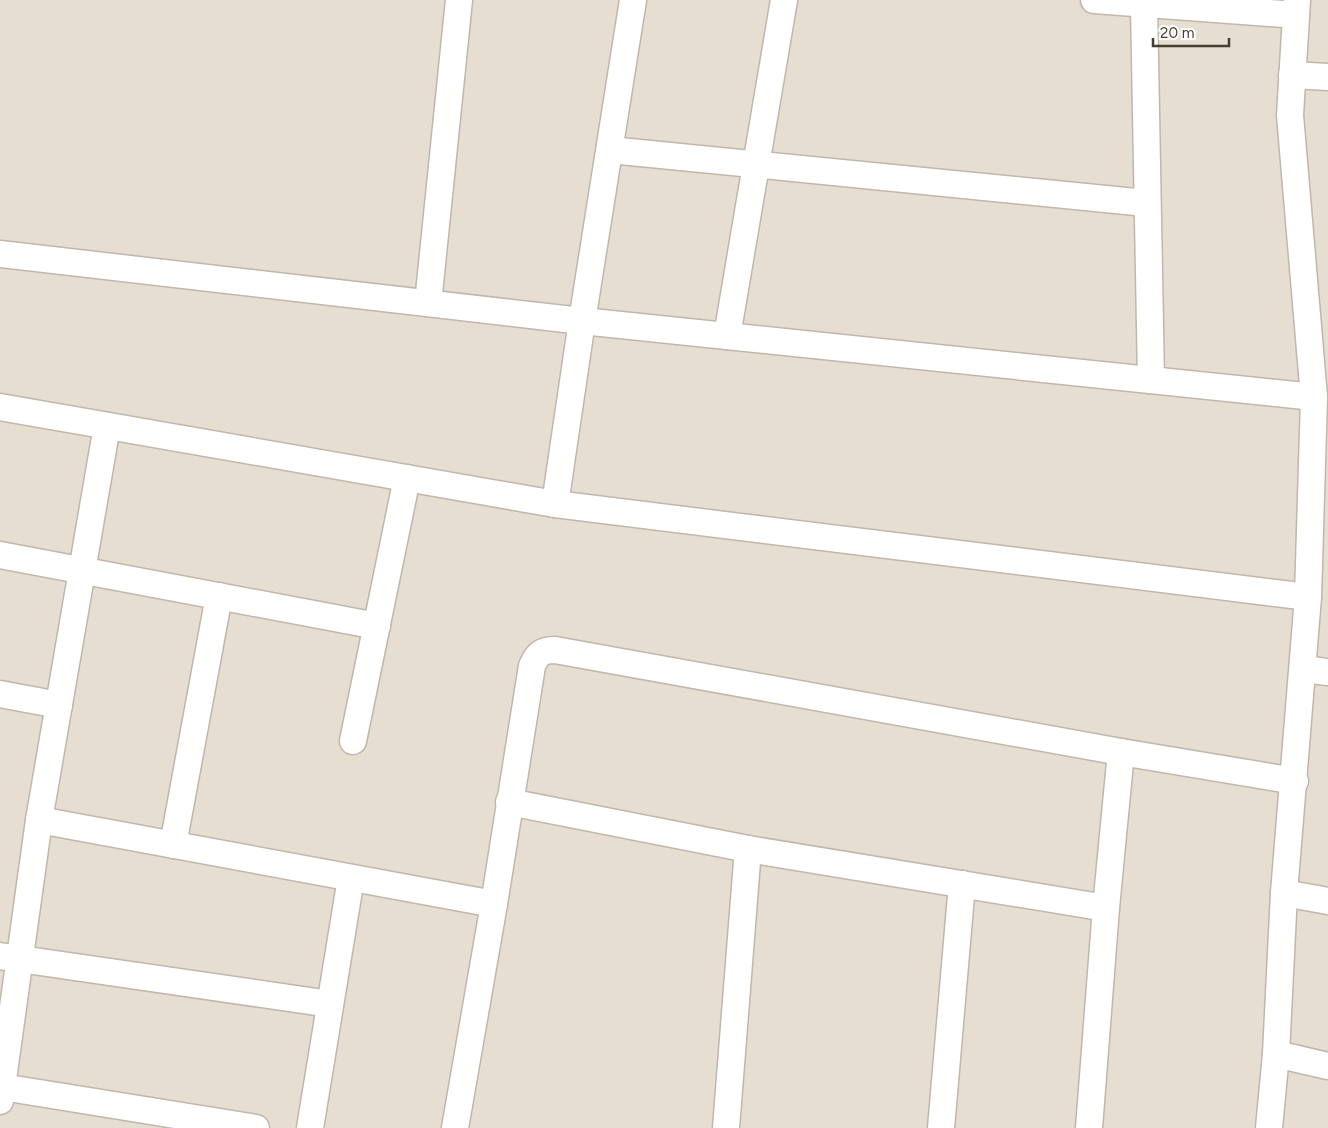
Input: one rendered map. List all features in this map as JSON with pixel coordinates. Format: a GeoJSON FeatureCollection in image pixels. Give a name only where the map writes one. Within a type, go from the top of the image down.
{"type":"FeatureCollection","features":[{"type":"Feature","properties":{"kind":"street"},"geometry":{"type":"LineString","coordinates":[[428,303],[459,0]]}},
{"type":"Feature","properties":{"kind":"street"},"geometry":{"type":"LineString","coordinates":[[555,504],[582,321],[634,0]]}},
{"type":"Feature","properties":{"kind":"street"},"geometry":{"type":"LineString","coordinates":[[727,336],[784,0]]}},
{"type":"Feature","properties":{"kind":"street"},"geometry":{"type":"LineString","coordinates":[[1094,0],[1144,4],[1297,8],[1290,115],[1314,397],[1319,527],[1308,597],[1316,670],[1295,781],[1284,893],[1276,1054],[1269,1128]]}},
{"type":"Feature","properties":{"kind":"street"},"geometry":{"type":"LineString","coordinates":[[1144,4],[1146,203],[1151,380]]}},
{"type":"Feature","properties":{"kind":"street"},"geometry":{"type":"LineString","coordinates":[[1292,75],[1328,77]]}},
{"type":"Feature","properties":{"kind":"street"},"geometry":{"type":"LineString","coordinates":[[610,150],[1146,203]]}},
{"type":"Feature","properties":{"kind":"street"},"geometry":{"type":"LineString","coordinates":[[0,254],[582,321],[1314,397]]}},
{"type":"Feature","properties":{"kind":"street"},"geometry":{"type":"LineString","coordinates":[[0,407],[555,504],[1308,597]]}},
{"type":"Feature","properties":{"kind":"street"},"geometry":{"type":"LineString","coordinates":[[107,426],[39,820],[10,958],[1,1094],[256,1128]]}},
{"type":"Feature","properties":{"kind":"street"},"geometry":{"type":"LineString","coordinates":[[354,742],[407,478]]}},
{"type":"Feature","properties":{"kind":"street"},"geometry":{"type":"LineString","coordinates":[[0,555],[377,626]]}},
{"type":"Feature","properties":{"kind":"street"},"geometry":{"type":"LineString","coordinates":[[173,845],[219,596]]}},
{"type":"Feature","properties":{"kind":"street"},"geometry":{"type":"LineString","coordinates":[[455,1128],[494,904],[532,666],[536,656],[545,650],[555,650],[1121,752],[1295,781]]}},
{"type":"Feature","properties":{"kind":"street"},"geometry":{"type":"LineString","coordinates":[[0,694],[59,705]]}},
{"type":"Feature","properties":{"kind":"street"},"geometry":{"type":"LineString","coordinates":[[1089,1128],[1106,908],[1121,752]]}},
{"type":"Feature","properties":{"kind":"street"},"geometry":{"type":"LineString","coordinates":[[509,802],[748,849],[1106,908]]}},
{"type":"Feature","properties":{"kind":"street"},"geometry":{"type":"LineString","coordinates":[[39,820],[494,904]]}},
{"type":"Feature","properties":{"kind":"street"},"geometry":{"type":"LineString","coordinates":[[726,1128],[748,849]]}},
{"type":"Feature","properties":{"kind":"street"},"geometry":{"type":"LineString","coordinates":[[310,1128],[351,878]]}},
{"type":"Feature","properties":{"kind":"street"},"geometry":{"type":"LineString","coordinates":[[940,1128],[962,884]]}},
{"type":"Feature","properties":{"kind":"street"},"geometry":{"type":"LineString","coordinates":[[1284,893],[1328,901]]}},
{"type":"Feature","properties":{"kind":"street"},"geometry":{"type":"LineString","coordinates":[[10,958],[330,1004]]}},
{"type":"Feature","properties":{"kind":"street"},"geometry":{"type":"LineString","coordinates":[[1276,1054],[1328,1066]]}},
{"type":"Feature","properties":{"kind":"shaded area"},"geometry":{"type":"Polygon","coordinates":[[[0,0],[1328,0],[1328,1128],[0,1128],[0,0]]]}}]}
